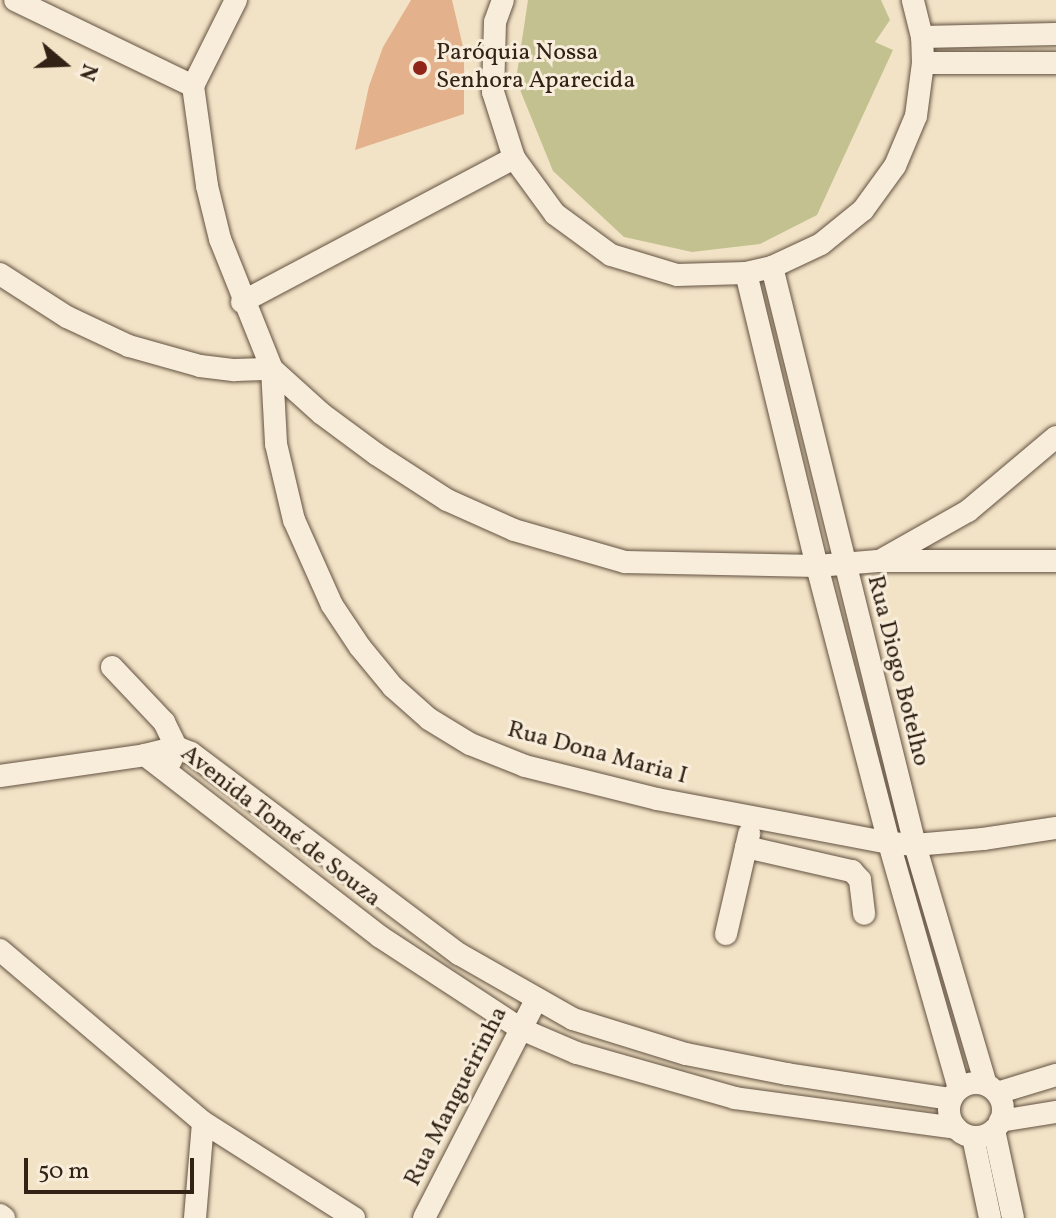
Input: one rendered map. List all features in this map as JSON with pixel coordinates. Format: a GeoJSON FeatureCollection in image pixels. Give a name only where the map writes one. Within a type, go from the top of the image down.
{"type":"FeatureCollection","features":[{"type":"Feature","properties":{"kind":"street"},"geometry":{"type":"LineString","coordinates":[[15,0],[193,86]]}},
{"type":"Feature","properties":{"kind":"street"},"geometry":{"type":"LineString","coordinates":[[236,0],[193,86],[207,186],[242,302],[272,369],[322,414],[376,454],[447,500],[514,530],[625,562],[690,567],[817,566],[878,561],[1056,561]]}},
{"type":"Feature","properties":{"kind":"street"},"geometry":{"type":"LineString","coordinates":[[503,0],[495,22],[493,92],[514,158],[555,214],[611,255],[677,275],[746,273],[772,267],[821,244],[863,210],[895,166],[916,116],[923,63],[922,37],[913,0]]}},
{"type":"Feature","properties":{"kind":"street"},"geometry":{"type":"LineString","coordinates":[[922,37],[1056,34]]}},
{"type":"Feature","properties":{"kind":"street"},"geometry":{"type":"LineString","coordinates":[[923,63],[1056,63]]}},
{"type":"Feature","properties":{"kind":"street"},"geometry":{"type":"LineString","coordinates":[[242,302],[514,158]]}},
{"type":"Feature","properties":{"kind":"street","name":"Rua Diogo Botelho"},"geometry":{"type":"LineString","coordinates":[[772,267],[843,564],[915,845],[992,1088]]}},
{"type":"Feature","properties":{"kind":"street","name":"Rua Diogo Botelho"},"geometry":{"type":"LineString","coordinates":[[746,273],[817,566],[955,1094]]}},
{"type":"Feature","properties":{"kind":"street"},"geometry":{"type":"LineString","coordinates":[[0,274],[67,317],[129,346],[200,366],[235,370],[272,369]]}},
{"type":"Feature","properties":{"kind":"street","name":"Rua Dona Maria I"},"geometry":{"type":"LineString","coordinates":[[272,369],[276,444],[294,520],[332,605],[360,647],[393,687],[429,719],[470,744],[525,766],[657,799],[889,843],[915,845],[1056,828]]}},
{"type":"Feature","properties":{"kind":"street"},"geometry":{"type":"LineString","coordinates":[[878,561],[968,511],[1056,437]]}},
{"type":"Feature","properties":{"kind":"street"},"geometry":{"type":"LineString","coordinates":[[112,667],[164,722],[176,747],[167,773]]}},
{"type":"Feature","properties":{"kind":"street","name":"Avenida Tomé de Souza"},"geometry":{"type":"LineString","coordinates":[[145,755],[176,747],[191,753],[459,954],[536,1000],[601,1030],[686,1054],[817,1079],[955,1094]]}},
{"type":"Feature","properties":{"kind":"street"},"geometry":{"type":"LineString","coordinates":[[0,776],[145,755]]}},
{"type":"Feature","properties":{"kind":"street","name":"Avenida Tomé de Souza"},"geometry":{"type":"LineString","coordinates":[[145,755],[379,936],[521,1029],[577,1053],[735,1098],[981,1129],[1056,1112]]}},
{"type":"Feature","properties":{"kind":"street"},"geometry":{"type":"LineString","coordinates":[[726,934],[753,818]]}},
{"type":"Feature","properties":{"kind":"street"},"geometry":{"type":"LineString","coordinates":[[746,847],[852,871],[860,880],[864,914]]}},
{"type":"Feature","properties":{"kind":"street"},"geometry":{"type":"LineString","coordinates":[[0,950],[203,1122],[354,1218]]}},
{"type":"Feature","properties":{"kind":"street","name":"Rua Mangueirinha"},"geometry":{"type":"LineString","coordinates":[[424,1218],[536,1000]]}},
{"type":"Feature","properties":{"kind":"street"},"geometry":{"type":"LineString","coordinates":[[1013,1218],[981,1129],[949,1114],[955,1094],[972,1083],[992,1088],[1056,1075]]}},
{"type":"Feature","properties":{"kind":"street"},"geometry":{"type":"LineString","coordinates":[[990,1218],[981,1129],[1003,1106],[992,1088]]}},
{"type":"Feature","properties":{"kind":"street"},"geometry":{"type":"LineString","coordinates":[[195,1218],[203,1122]]}},
{"type":"Feature","properties":{"kind":"shaded area"},"geometry":{"type":"Polygon","coordinates":[[[528,0],[881,0],[890,20],[875,42],[893,50],[817,215],[760,244],[692,252],[624,237],[553,171],[516,80],[528,0]]]}},
{"type":"Feature","properties":{"kind":"building","name":"Paróquia Nossa Senhora Aparecida"},"geometry":{"type":"Polygon","coordinates":[[[411,0],[452,0],[464,51],[464,114],[355,150],[369,86],[383,47],[411,0]]]}},
{"type":"Feature","properties":{"kind":"place","name":"Paróquia Nossa Senhora Aparecida"},"geometry":{"type":"Point","coordinates":[420,68]}}]}
